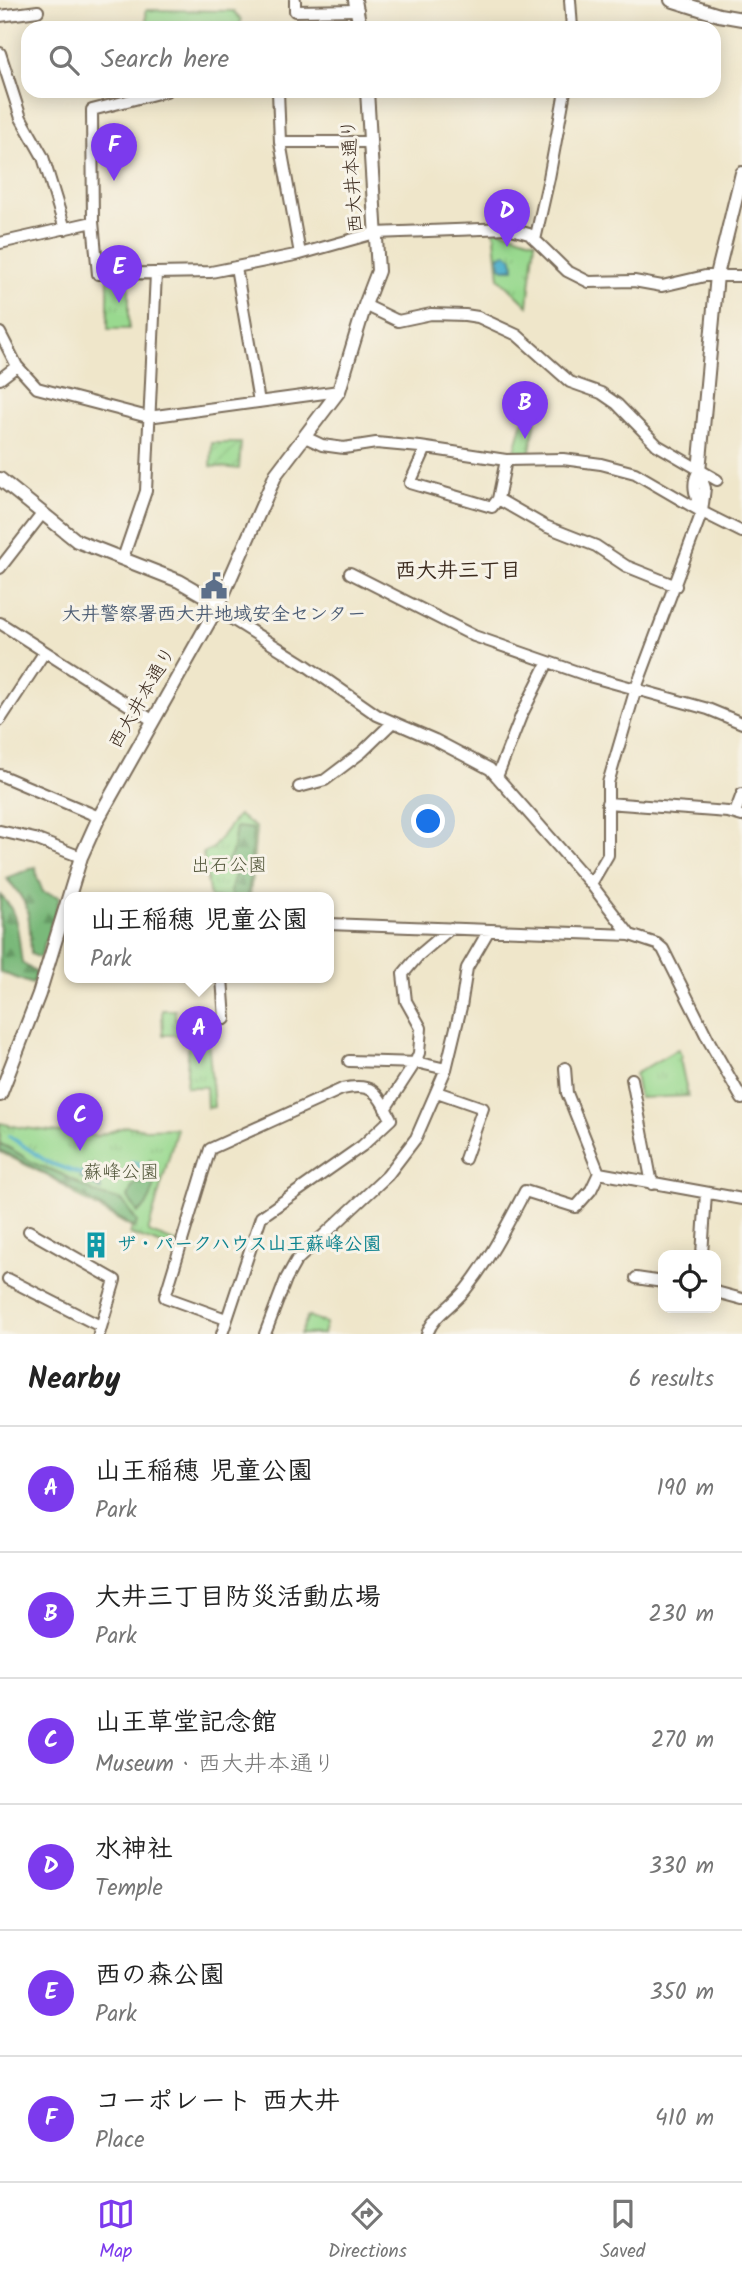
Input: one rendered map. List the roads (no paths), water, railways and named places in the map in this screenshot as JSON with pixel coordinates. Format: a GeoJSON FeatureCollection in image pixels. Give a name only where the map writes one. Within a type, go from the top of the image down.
{"type":"FeatureCollection","features":[{"type":"Feature","properties":{"kind":"street"},"geometry":{"type":"LineString","coordinates":[[295,0],[295,11],[357,5]]}},
{"type":"Feature","properties":{"kind":"street"},"geometry":{"type":"LineString","coordinates":[[570,0],[572,21]]}},
{"type":"Feature","properties":{"kind":"street"},"geometry":{"type":"LineString","coordinates":[[671,0],[742,19]]}},
{"type":"Feature","properties":{"kind":"street"},"geometry":{"type":"LineString","coordinates":[[0,16],[38,11]]}},
{"type":"Feature","properties":{"kind":"street"},"geometry":{"type":"LineString","coordinates":[[0,58],[21,118],[43,157],[65,229]]}},
{"type":"Feature","properties":{"kind":"street"},"geometry":{"type":"LineString","coordinates":[[139,98],[92,110],[93,222],[98,275],[211,272],[300,254],[375,233],[508,228],[528,234],[567,271],[589,282],[634,281],[662,286],[717,275],[742,276]]}},
{"type":"Feature","properties":{"kind":"street"},"geometry":{"type":"LineString","coordinates":[[278,98],[280,142],[300,254]]}},
{"type":"Feature","properties":{"kind":"street","name":"西大井本通り"},"geometry":{"type":"LineString","coordinates":[[70,892],[80,857],[99,817],[218,606],[275,474],[339,391],[378,271],[367,98]]}},
{"type":"Feature","properties":{"kind":"street"},"geometry":{"type":"LineString","coordinates":[[535,240],[564,98]]}},
{"type":"Feature","properties":{"kind":"street"},"geometry":{"type":"LineString","coordinates":[[280,142],[370,142]]}},
{"type":"Feature","properties":{"kind":"street"},"geometry":{"type":"LineString","coordinates":[[591,884],[608,856],[608,783],[636,688],[702,512],[695,496],[694,478],[699,471],[717,275],[742,173]]}},
{"type":"Feature","properties":{"kind":"street"},"geometry":{"type":"LineString","coordinates":[[0,243],[93,222]]}},
{"type":"Feature","properties":{"kind":"street"},"geometry":{"type":"LineString","coordinates":[[236,267],[259,402]]}},
{"type":"Feature","properties":{"kind":"street"},"geometry":{"type":"LineString","coordinates":[[123,558],[146,491],[156,273]]}},
{"type":"Feature","properties":{"kind":"street"},"geometry":{"type":"LineString","coordinates":[[365,305],[398,321],[431,314],[465,315],[478,317],[517,334],[570,382],[601,393],[617,404],[657,445],[718,480]]}},
{"type":"Feature","properties":{"kind":"street"},"geometry":{"type":"LineString","coordinates":[[0,333],[17,366],[37,388],[148,417],[339,391]]}},
{"type":"Feature","properties":{"kind":"street"},"geometry":{"type":"LineString","coordinates":[[0,379],[17,366]]}},
{"type":"Feature","properties":{"kind":"street"},"geometry":{"type":"LineString","coordinates":[[305,437],[322,445],[344,448],[376,443],[506,460],[563,459],[635,473],[742,532]]}},
{"type":"Feature","properties":{"kind":"street"},"geometry":{"type":"LineString","coordinates":[[426,448],[410,483],[492,507],[498,499],[506,460]]}},
{"type":"Feature","properties":{"kind":"street"},"geometry":{"type":"LineString","coordinates":[[0,479],[77,541],[179,581],[392,723],[435,740],[490,769],[591,884],[629,935]]}},
{"type":"Feature","properties":{"kind":"street"},"geometry":{"type":"LineString","coordinates":[[498,499],[545,526],[596,546],[626,566],[676,586]]}},
{"type":"Feature","properties":{"kind":"street"},"geometry":{"type":"LineString","coordinates":[[0,568],[42,514]]}},
{"type":"Feature","properties":{"kind":"street"},"geometry":{"type":"LineString","coordinates":[[351,573],[474,636],[548,662],[708,709],[742,723]]}},
{"type":"Feature","properties":{"kind":"street"},"geometry":{"type":"LineString","coordinates":[[0,623],[152,720]]}},
{"type":"Feature","properties":{"kind":"street"},"geometry":{"type":"LineString","coordinates":[[0,720],[44,653]]}},
{"type":"Feature","properties":{"kind":"street"},"geometry":{"type":"LineString","coordinates":[[497,776],[521,716],[548,662]]}},
{"type":"Feature","properties":{"kind":"street"},"geometry":{"type":"LineString","coordinates":[[299,787],[325,780],[362,752],[392,723]]}},
{"type":"Feature","properties":{"kind":"street"},"geometry":{"type":"LineString","coordinates":[[0,775],[99,817]]}},
{"type":"Feature","properties":{"kind":"street"},"geometry":{"type":"LineString","coordinates":[[607,803],[738,815],[742,794]]}},
{"type":"Feature","properties":{"kind":"street"},"geometry":{"type":"LineString","coordinates":[[0,831],[35,839],[80,857]]}},
{"type":"Feature","properties":{"kind":"street","name":"西大井本通り"},"geometry":{"type":"LineString","coordinates":[[0,1095],[42,986],[64,911]]}},
{"type":"Feature","properties":{"kind":"street"},"geometry":{"type":"LineString","coordinates":[[334,925],[629,935],[657,944],[663,949],[742,1099]]}},
{"type":"Feature","properties":{"kind":"street"},"geometry":{"type":"LineString","coordinates":[[385,1109],[419,1053],[421,1028],[406,1001],[403,974],[418,956],[451,929]]}},
{"type":"Feature","properties":{"kind":"street"},"geometry":{"type":"LineString","coordinates":[[265,1334],[286,1279],[296,1261],[387,1176],[416,1138],[446,1069],[467,968],[489,930]]}},
{"type":"Feature","properties":{"kind":"street"},"geometry":{"type":"LineString","coordinates":[[222,983],[225,1020]]}},
{"type":"Feature","properties":{"kind":"street"},"geometry":{"type":"LineString","coordinates":[[349,1062],[415,1063],[446,1069]]}},
{"type":"Feature","properties":{"kind":"street"},"geometry":{"type":"LineString","coordinates":[[427,1334],[429,1328],[451,1302],[464,1292],[478,1272],[499,1241],[525,1191],[576,1207],[599,1173],[567,1093],[565,1068]]}},
{"type":"Feature","properties":{"kind":"street"},"geometry":{"type":"LineString","coordinates":[[632,1079],[652,1184]]}},
{"type":"Feature","properties":{"kind":"street"},"geometry":{"type":"LineString","coordinates":[[222,1334],[261,1217],[362,1146],[391,1119],[370,1089],[362,1085],[342,1089],[210,1149],[164,1297],[226,1319]]}},
{"type":"Feature","properties":{"kind":"street"},"geometry":{"type":"LineString","coordinates":[[438,1092],[484,1108],[466,1159]]}},
{"type":"Feature","properties":{"kind":"street"},"geometry":{"type":"LineString","coordinates":[[599,1173],[742,1199]]}},
{"type":"Feature","properties":{"kind":"street"},"geometry":{"type":"LineString","coordinates":[[702,1250],[706,1193]]}},
{"type":"Feature","properties":{"kind":"street"},"geometry":{"type":"LineString","coordinates":[[8,1279],[99,1330],[115,1280],[29,1231]]}},
{"type":"Feature","properties":{"kind":"street"},"geometry":{"type":"LineString","coordinates":[[636,1278],[658,1281]]}},
{"type":"Feature","properties":{"kind":"street"},"geometry":{"type":"LineString","coordinates":[[721,1293],[742,1299]]}},
{"type":"Feature","properties":{"kind":"water"},"geometry":{"type":"Polygon","coordinates":[[[506,253],[513,258],[514,269],[500,267],[499,256],[506,253]]]}},
{"type":"Feature","properties":{"kind":"water"},"geometry":{"type":"Polygon","coordinates":[[[83,1170],[99,1174],[101,1190],[80,1177],[83,1170]]]}},
{"type":"Feature","properties":{"kind":"waterway"},"geometry":{"type":"LineString","coordinates":[[9,1136],[49,1163],[81,1174]]}},
{"type":"Feature","properties":{"kind":"waterway"},"geometry":{"type":"LineString","coordinates":[[100,1176],[114,1172],[114,1178],[130,1177],[141,1164],[132,1162]]}},
{"type":"Feature","properties":{"kind":"place","name":"コーポレート 西大井"},"geometry":{"type":"Point","coordinates":[114,181]}},
{"type":"Feature","properties":{"kind":"place","name":"水神社"},"geometry":{"type":"Point","coordinates":[507,247]}},
{"type":"Feature","properties":{"kind":"place","name":"西の森公園"},"geometry":{"type":"Point","coordinates":[119,303]}},
{"type":"Feature","properties":{"kind":"place","name":"大井三丁目防災活動広場"},"geometry":{"type":"Point","coordinates":[525,439]}},
{"type":"Feature","properties":{"kind":"place","name":"大井警察署西大井地域安全センター"},"geometry":{"type":"Point","coordinates":[214,586]}},
{"type":"Feature","properties":{"kind":"place","name":"山王稲穂 児童公園"},"geometry":{"type":"Point","coordinates":[199,1064]}},
{"type":"Feature","properties":{"kind":"place","name":"山王草堂記念館"},"geometry":{"type":"Point","coordinates":[80,1151]}},
{"type":"Feature","properties":{"kind":"place","name":"ザ・パークハウス山王蘇峰公園"},"geometry":{"type":"Point","coordinates":[96,1245]}},
{"type":"Feature","properties":{"kind":"district","name":"西大井三丁目"},"geometry":{"type":"Point","coordinates":[458,571]}},
{"type":"Feature","properties":{"kind":"park label","name":"出石公園"},"geometry":{"type":"Point","coordinates":[229,866]}},
{"type":"Feature","properties":{"kind":"park label","name":"蘇峰公園"},"geometry":{"type":"Point","coordinates":[121,1173]}}]}
